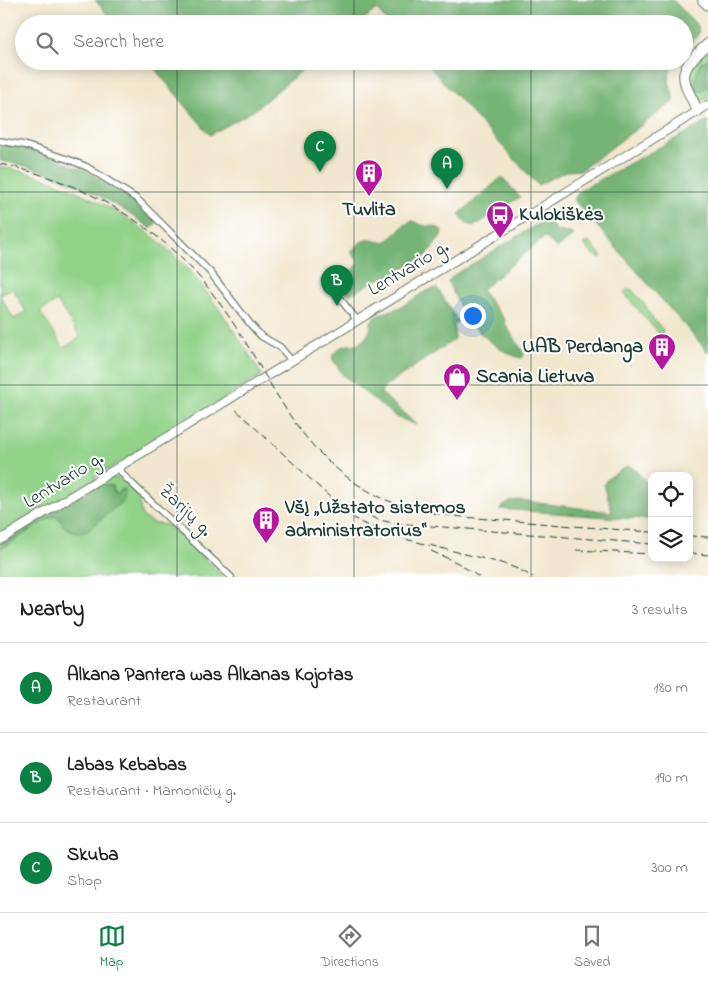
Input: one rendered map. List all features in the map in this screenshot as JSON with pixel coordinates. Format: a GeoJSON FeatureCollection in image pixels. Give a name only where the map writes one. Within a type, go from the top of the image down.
{"type":"FeatureCollection","features":[{"type":"Feature","properties":{"kind":"highway"},"geometry":{"type":"LineString","coordinates":[[703,0],[708,5]]}},
{"type":"Feature","properties":{"kind":"highway"},"geometry":{"type":"LineString","coordinates":[[693,58],[708,44]]}},
{"type":"Feature","properties":{"kind":"highway"},"geometry":{"type":"LineString","coordinates":[[685,70],[685,84],[698,111]]}},
{"type":"Feature","properties":{"kind":"main road","name":"Lentvario g."},"geometry":{"type":"LineString","coordinates":[[0,540],[708,105]]}},
{"type":"Feature","properties":{"kind":"street"},"geometry":{"type":"LineString","coordinates":[[0,141],[24,145],[87,167],[137,199],[210,272],[251,326],[261,336],[280,347],[291,360]]}},
{"type":"Feature","properties":{"kind":"street"},"geometry":{"type":"LineString","coordinates":[[325,280],[357,320]]}},
{"type":"Feature","properties":{"kind":"street","name":"Žarijų g."},"geometry":{"type":"LineString","coordinates":[[118,467],[127,479],[231,577]]}},
{"type":"Feature","properties":{"kind":"green space"},"geometry":{"type":"Polygon","coordinates":[[[95,0],[673,0],[687,15],[381,15],[376,9],[369,15],[108,15],[95,0]]]}},
{"type":"Feature","properties":{"kind":"green space"},"geometry":{"type":"Polygon","coordinates":[[[693,21],[699,32],[693,40],[693,21]]]}},
{"type":"Feature","properties":{"kind":"green space"},"geometry":{"type":"Polygon","coordinates":[[[708,49],[708,60],[701,62],[695,84],[702,90],[708,86],[708,99],[704,100],[697,97],[690,87],[688,78],[695,62],[708,49]]]}},
{"type":"Feature","properties":{"kind":"green space"},"geometry":{"type":"Polygon","coordinates":[[[708,60],[708,86],[697,91],[695,80],[698,69],[701,62],[708,60]]]}},
{"type":"Feature","properties":{"kind":"green space"},"geometry":{"type":"Polygon","coordinates":[[[156,70],[302,70],[253,111],[210,135],[156,70]]]}},
{"type":"Feature","properties":{"kind":"green space"},"geometry":{"type":"Polygon","coordinates":[[[432,70],[670,70],[670,87],[674,101],[581,170],[566,171],[538,185],[432,70]]]}},
{"type":"Feature","properties":{"kind":"green space"},"geometry":{"type":"Polygon","coordinates":[[[708,121],[708,352],[574,200],[579,191],[708,121]]]}},
{"type":"Feature","properties":{"kind":"green space"},"geometry":{"type":"Polygon","coordinates":[[[0,143],[35,151],[87,171],[136,203],[157,222],[151,229],[117,206],[80,186],[40,170],[0,161],[0,143]]]}},
{"type":"Feature","properties":{"kind":"green space"},"geometry":{"type":"Polygon","coordinates":[[[0,167],[39,176],[91,198],[134,223],[161,243],[185,266],[206,292],[262,375],[0,536],[0,167]],[[12,288],[0,296],[14,319],[26,311],[12,288]],[[57,301],[40,312],[64,348],[80,337],[57,301]]]}},
{"type":"Feature","properties":{"kind":"green space"},"geometry":{"type":"Polygon","coordinates":[[[502,177],[520,197],[476,225],[466,222],[459,214],[502,177]]]}},
{"type":"Feature","properties":{"kind":"green space"},"geometry":{"type":"Polygon","coordinates":[[[546,219],[557,231],[571,232],[574,235],[557,248],[545,237],[481,290],[505,320],[504,322],[524,354],[522,358],[508,353],[493,344],[473,326],[448,282],[454,275],[546,219]]]}},
{"type":"Feature","properties":{"kind":"green space"},"geometry":{"type":"Polygon","coordinates":[[[412,221],[425,226],[436,227],[442,231],[440,238],[426,256],[394,274],[378,279],[349,295],[339,281],[353,270],[358,263],[350,252],[364,241],[386,241],[412,221]]]}},
{"type":"Feature","properties":{"kind":"green space"},"geometry":{"type":"Polygon","coordinates":[[[587,242],[602,256],[599,258],[597,255],[594,256],[583,244],[587,242]]]}},
{"type":"Feature","properties":{"kind":"green space"},"geometry":{"type":"Polygon","coordinates":[[[437,288],[458,321],[454,326],[455,339],[383,388],[381,393],[417,425],[396,417],[344,376],[332,356],[343,346],[357,345],[363,340],[370,330],[371,321],[376,317],[402,306],[427,291],[437,288]]]}},
{"type":"Feature","properties":{"kind":"green space"},"geometry":{"type":"Polygon","coordinates":[[[630,289],[646,306],[651,316],[663,330],[661,336],[624,293],[630,289]]]}},
{"type":"Feature","properties":{"kind":"green space"},"geometry":{"type":"Polygon","coordinates":[[[627,466],[632,467],[648,483],[648,519],[499,509],[510,502],[522,501],[612,512],[604,484],[607,479],[627,466]]]}},
{"type":"Feature","properties":{"kind":"green space"},"geometry":{"type":"Polygon","coordinates":[[[109,477],[123,481],[140,498],[143,517],[152,523],[169,525],[224,577],[0,577],[0,549],[51,517],[54,516],[60,519],[66,528],[85,532],[122,501],[125,496],[121,489],[117,493],[106,485],[99,484],[109,477]]]}},
{"type":"Feature","properties":{"kind":"green space"},"geometry":{"type":"Polygon","coordinates":[[[99,484],[112,486],[114,492],[117,493],[124,488],[125,496],[122,501],[97,523],[84,532],[72,531],[65,527],[59,518],[51,517],[0,549],[0,544],[99,484]]]}},
{"type":"Feature","properties":{"kind":"railway"},"geometry":{"type":"LineString","coordinates":[[0,164],[57,180],[110,205],[135,220],[181,257],[212,293],[243,338],[283,405],[312,444],[329,462],[372,493],[406,507],[442,515],[648,532]]}},
{"type":"Feature","properties":{"kind":"railway"},"geometry":{"type":"LineString","coordinates":[[236,410],[347,513],[360,522],[389,535],[501,563],[533,577]]}},
{"type":"Feature","properties":{"kind":"railway"},"geometry":{"type":"LineString","coordinates":[[349,508],[379,520],[394,523],[648,544]]}},
{"type":"Feature","properties":{"kind":"railway"},"geometry":{"type":"LineString","coordinates":[[693,536],[708,537]]}},
{"type":"Feature","properties":{"kind":"railway"},"geometry":{"type":"LineString","coordinates":[[576,550],[648,554]]}},
{"type":"Feature","properties":{"kind":"railway"},"geometry":{"type":"LineString","coordinates":[[431,551],[458,563],[479,577]]}},
{"type":"Feature","properties":{"kind":"railway"},"geometry":{"type":"LineString","coordinates":[[693,553],[708,555]]}},
{"type":"Feature","properties":{"kind":"place","name":"Skuba"},"geometry":{"type":"Point","coordinates":[320,172]}},
{"type":"Feature","properties":{"kind":"place","name":"Alkana Pantera was Alkanas Kojotas"},"geometry":{"type":"Point","coordinates":[447,189]}},
{"type":"Feature","properties":{"kind":"place","name":"Tuvlita"},"geometry":{"type":"Point","coordinates":[369,197]}},
{"type":"Feature","properties":{"kind":"place","name":"Kulokiškės"},"geometry":{"type":"Point","coordinates":[500,239]}},
{"type":"Feature","properties":{"kind":"place","name":"Labas Kebabas"},"geometry":{"type":"Point","coordinates":[337,306]}},
{"type":"Feature","properties":{"kind":"place","name":"UAB Perdanga"},"geometry":{"type":"Point","coordinates":[662,371]}},
{"type":"Feature","properties":{"kind":"place","name":"Scania Lietuva"},"geometry":{"type":"Point","coordinates":[457,401]}},
{"type":"Feature","properties":{"kind":"place","name":"VšĮ „Užstato sistemos administratorius“"},"geometry":{"type":"Point","coordinates":[266,544]}}]}
